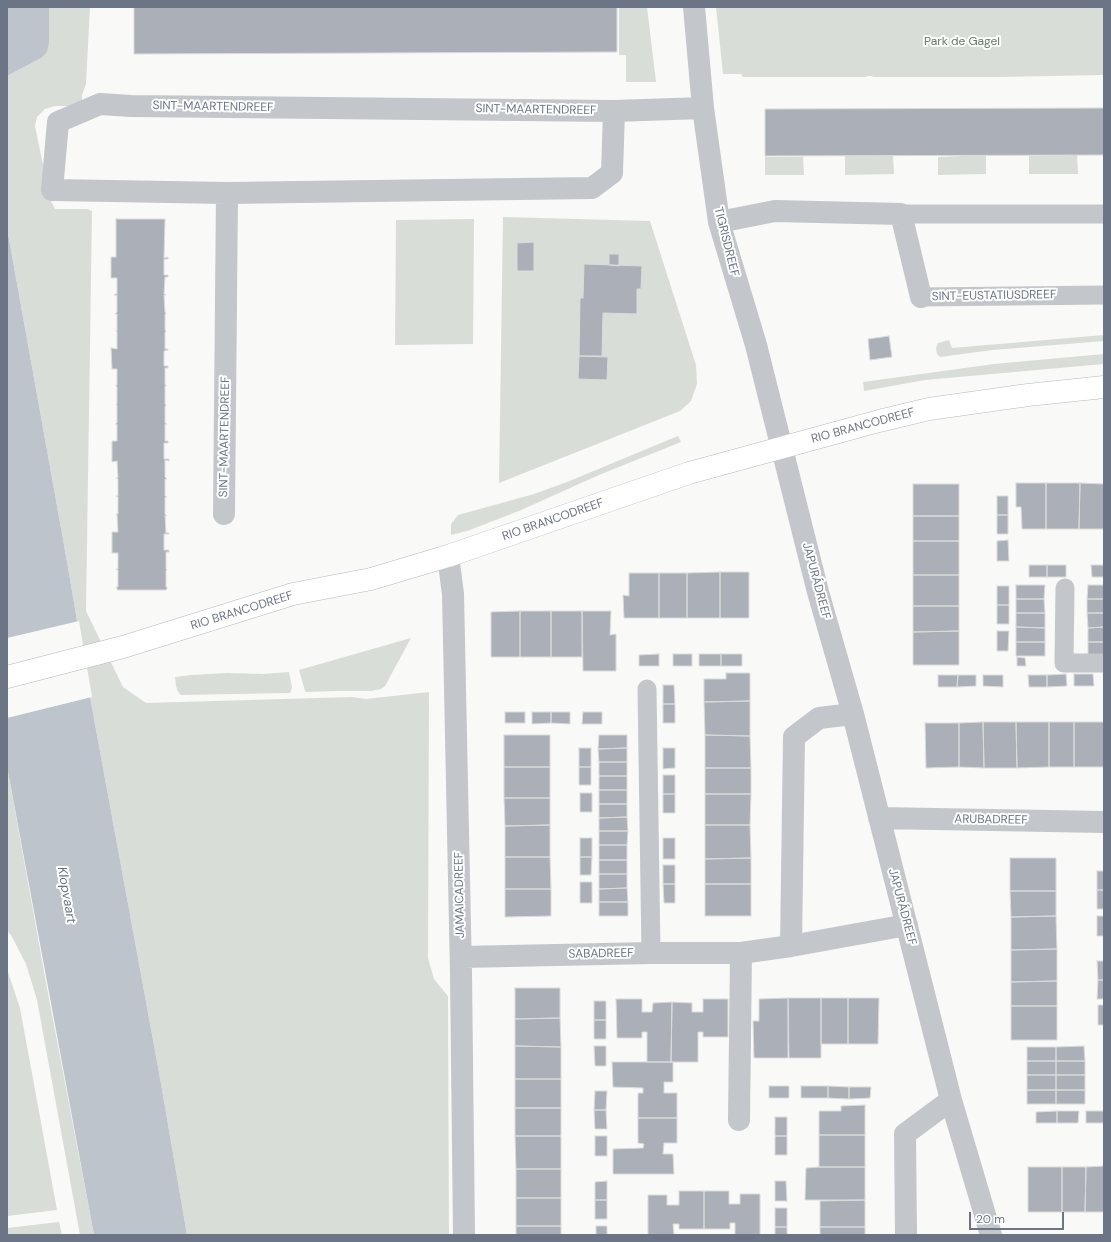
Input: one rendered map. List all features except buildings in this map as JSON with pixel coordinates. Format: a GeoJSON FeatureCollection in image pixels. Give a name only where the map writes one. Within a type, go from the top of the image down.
{"type":"FeatureCollection","features":[{"type":"Feature","properties":{"kind":"street","name":"TIGRISDREEF"},"geometry":{"type":"LineString","coordinates":[[694,7],[703,108],[719,222],[756,345],[782,448]]}},
{"type":"Feature","properties":{"kind":"street","name":"SINT-MAARTENDREEF"},"geometry":{"type":"LineString","coordinates":[[614,111],[612,173],[592,188],[227,193],[52,190],[58,122],[100,104],[132,106],[614,111],[703,108]]}},
{"type":"Feature","properties":{"kind":"street","name":"SINT-MAARTENDREEF"},"geometry":{"type":"LineString","coordinates":[[224,514],[227,193]]}},
{"type":"Feature","properties":{"kind":"street"},"geometry":{"type":"LineString","coordinates":[[719,222],[775,211],[901,214]]}},
{"type":"Feature","properties":{"kind":"street","name":"SINT-EUSTATIUSDREEF"},"geometry":{"type":"LineString","coordinates":[[901,214],[921,297]]}},
{"type":"Feature","properties":{"kind":"street","name":"RIO BRANCODREEF"},"geometry":{"type":"LineString","coordinates":[[7,677],[88,657],[188,628],[293,594],[371,580],[448,556],[689,474],[879,421],[930,409],[1028,395],[1104,387]]}},
{"type":"Feature","properties":{"kind":"street","name":"JAPURÁDREEF"},"geometry":{"type":"LineString","coordinates":[[782,448],[818,592],[853,714],[952,1100],[991,1235]]}},
{"type":"Feature","properties":{"kind":"street","name":"JAMAICADREEF"},"geometry":{"type":"LineString","coordinates":[[448,556],[453,594],[461,957],[464,1235]]}},
{"type":"Feature","properties":{"kind":"street"},"geometry":{"type":"LineString","coordinates":[[790,946],[794,737],[819,718],[853,714]]}},
{"type":"Feature","properties":{"kind":"street","name":"ARUBADREEF"},"geometry":{"type":"LineString","coordinates":[[879,818],[1104,822]]}},
{"type":"Feature","properties":{"kind":"street","name":"SABADREEF"},"geometry":{"type":"LineString","coordinates":[[461,957],[651,953],[741,953],[790,946],[907,925]]}},
{"type":"Feature","properties":{"kind":"street"},"geometry":{"type":"LineString","coordinates":[[739,1120],[741,953]]}},
{"type":"Feature","properties":{"kind":"street"},"geometry":{"type":"LineString","coordinates":[[906,1235],[905,1134],[952,1100]]}},
{"type":"Feature","properties":{"kind":"lane"},"geometry":{"type":"LineString","coordinates":[[901,214],[1104,214]]}},
{"type":"Feature","properties":{"kind":"lane","name":"SINT-EUSTATIUSDREEF"},"geometry":{"type":"LineString","coordinates":[[921,297],[1104,295]]}},
{"type":"Feature","properties":{"kind":"lane"},"geometry":{"type":"LineString","coordinates":[[1065,588],[1064,663],[1104,663]]}},
{"type":"Feature","properties":{"kind":"lane"},"geometry":{"type":"LineString","coordinates":[[647,689],[651,953]]}},
{"type":"Feature","properties":{"kind":"green space"},"geometry":{"type":"Polygon","coordinates":[[[49,7],[90,7],[86,84],[82,95],[82,106],[55,106],[45,109],[37,117],[35,126],[50,199],[55,209],[87,209],[92,211],[86,611],[123,687],[146,703],[352,697],[366,699],[429,692],[428,958],[434,979],[448,996],[449,1235],[187,1235],[7,228],[7,76],[41,58],[49,43],[49,7]]]}},
{"type":"Feature","properties":{"kind":"green space"},"geometry":{"type":"Polygon","coordinates":[[[619,7],[647,7],[656,82],[626,82],[626,55],[619,55],[619,7]]]}},
{"type":"Feature","properties":{"kind":"green space","name":"Park de Gagel"},"geometry":{"type":"Polygon","coordinates":[[[716,7],[1104,7],[1104,75],[999,77],[743,77],[741,74],[723,74],[716,7]]]}},
{"type":"Feature","properties":{"kind":"green space"},"geometry":{"type":"Polygon","coordinates":[[[986,155],[986,174],[938,175],[938,157],[986,155]]]}},
{"type":"Feature","properties":{"kind":"green space"},"geometry":{"type":"Polygon","coordinates":[[[1077,155],[1078,174],[1029,174],[1029,156],[1077,155]]]}},
{"type":"Feature","properties":{"kind":"green space"},"geometry":{"type":"Polygon","coordinates":[[[845,156],[893,156],[894,174],[845,175],[845,156]]]}},
{"type":"Feature","properties":{"kind":"green space"},"geometry":{"type":"Polygon","coordinates":[[[765,157],[803,157],[804,175],[765,175],[765,157]]]}},
{"type":"Feature","properties":{"kind":"green space"},"geometry":{"type":"Polygon","coordinates":[[[503,217],[650,221],[696,365],[697,384],[691,401],[680,411],[499,483],[503,217]]]}},
{"type":"Feature","properties":{"kind":"green space"},"geometry":{"type":"Polygon","coordinates":[[[474,219],[473,344],[395,345],[396,220],[474,219]]]}},
{"type":"Feature","properties":{"kind":"green space"},"geometry":{"type":"Polygon","coordinates":[[[1104,335],[1104,341],[993,350],[940,357],[937,354],[936,348],[938,343],[949,340],[952,348],[1104,335]]]}},
{"type":"Feature","properties":{"kind":"green space"},"geometry":{"type":"Polygon","coordinates":[[[1104,354],[1104,364],[925,380],[864,391],[863,382],[994,364],[1104,354]]]}},
{"type":"Feature","properties":{"kind":"green space"},"geometry":{"type":"Polygon","coordinates":[[[678,436],[681,442],[599,475],[519,511],[467,531],[451,535],[451,524],[458,515],[534,494],[678,436]]]}},
{"type":"Feature","properties":{"kind":"green space"},"geometry":{"type":"Polygon","coordinates":[[[411,638],[385,686],[381,689],[371,691],[305,691],[299,670],[411,638]]]}},
{"type":"Feature","properties":{"kind":"green space"},"geometry":{"type":"Polygon","coordinates":[[[289,672],[292,688],[290,693],[181,695],[176,686],[175,677],[228,673],[263,674],[289,672]]]}},
{"type":"Feature","properties":{"kind":"green space"},"geometry":{"type":"Polygon","coordinates":[[[7,766],[94,1235],[80,1235],[37,1000],[26,964],[11,935],[7,931],[7,766]]]}},
{"type":"Feature","properties":{"kind":"green space"},"geometry":{"type":"Polygon","coordinates":[[[7,969],[20,1008],[57,1210],[7,1216],[7,969]]]}},
{"type":"Feature","properties":{"kind":"green space"},"geometry":{"type":"Polygon","coordinates":[[[59,1222],[62,1235],[7,1235],[7,1228],[59,1222]]]}},
{"type":"Feature","properties":{"kind":"water"},"geometry":{"type":"Polygon","coordinates":[[[7,7],[49,7],[49,43],[47,52],[41,58],[7,76],[7,7]]]}},
{"type":"Feature","properties":{"kind":"water","name":"Klopvaart"},"geometry":{"type":"Polygon","coordinates":[[[7,228],[187,1235],[94,1235],[7,766],[7,228]]]}},
{"type":"Feature","properties":{"kind":"pier"},"geometry":{"type":"Polygon","coordinates":[[[79,621],[92,697],[7,718],[7,638],[79,621]]]}}]}
